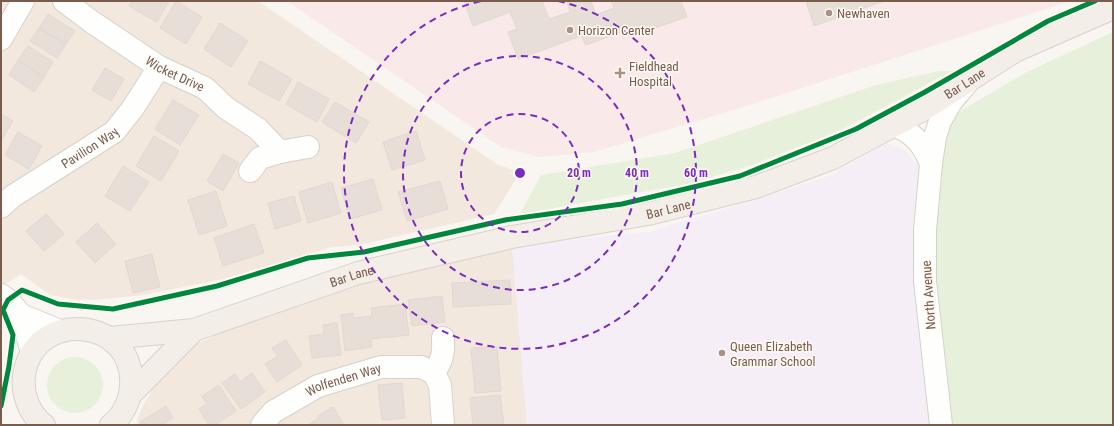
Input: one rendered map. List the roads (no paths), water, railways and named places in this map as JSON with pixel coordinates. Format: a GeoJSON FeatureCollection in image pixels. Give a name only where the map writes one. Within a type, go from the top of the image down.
{"type":"FeatureCollection","features":[{"type":"Feature","properties":{"kind":"main road","name":"Bar Lane"},"geometry":{"type":"LineString","coordinates":[[110,338],[194,330],[358,273],[512,237],[648,214],[756,187],[833,158],[921,111],[1015,51],[1113,8]]}},
{"type":"Feature","properties":{"kind":"main road"},"geometry":{"type":"LineString","coordinates":[[36,422],[26,401],[23,383],[25,367],[32,352],[44,339],[60,331],[73,328],[99,332],[110,338],[121,350],[129,364],[132,379],[127,409]]}},
{"type":"Feature","properties":{"kind":"main road","name":"Bar Lane"},"geometry":{"type":"LineString","coordinates":[[111,425],[127,409],[194,330]]}},
{"type":"Feature","properties":{"kind":"street"},"geometry":{"type":"LineString","coordinates":[[1,39],[23,1]]}},
{"type":"Feature","properties":{"kind":"street","name":"Wicket Drive"},"geometry":{"type":"LineString","coordinates":[[64,1],[92,22],[159,67],[205,88],[226,108],[258,129],[280,152]]}},
{"type":"Feature","properties":{"kind":"street","name":"Pavilion Way"},"geometry":{"type":"LineString","coordinates":[[1,207],[13,196],[114,132],[133,108],[159,67]]}},
{"type":"Feature","properties":{"kind":"street","name":"North Avenue"},"geometry":{"type":"LineString","coordinates":[[942,425],[925,281],[925,230],[935,136],[940,121],[951,102],[969,81]]}},
{"type":"Feature","properties":{"kind":"street"},"geometry":{"type":"LineString","coordinates":[[894,125],[917,139],[926,151],[931,164]]}},
{"type":"Feature","properties":{"kind":"street"},"geometry":{"type":"LineString","coordinates":[[250,171],[260,158],[280,152],[308,147]]}},
{"type":"Feature","properties":{"kind":"street"},"geometry":{"type":"LineString","coordinates":[[1,295],[8,300],[21,315],[32,352]]}},
{"type":"Feature","properties":{"kind":"street"},"geometry":{"type":"LineString","coordinates":[[21,315],[60,331]]}},
{"type":"Feature","properties":{"kind":"street"},"geometry":{"type":"LineString","coordinates":[[443,338],[444,349],[442,361],[434,373],[440,385],[443,425]]}},
{"type":"Feature","properties":{"kind":"street","name":"Wolfenden Way"},"geometry":{"type":"LineString","coordinates":[[272,421],[318,386],[380,367],[421,367],[434,373]]}},
{"type":"Feature","properties":{"kind":"place","name":"Newhaven"},"geometry":{"type":"Point","coordinates":[829,13]}},
{"type":"Feature","properties":{"kind":"place","name":"Horizon Center"},"geometry":{"type":"Point","coordinates":[570,30]}},
{"type":"Feature","properties":{"kind":"place","name":"Fieldhead Hospital"},"geometry":{"type":"Point","coordinates":[620,73]}},
{"type":"Feature","properties":{"kind":"place","name":"Queen Elizabeth Grammar School"},"geometry":{"type":"Point","coordinates":[722,353]}}]}
